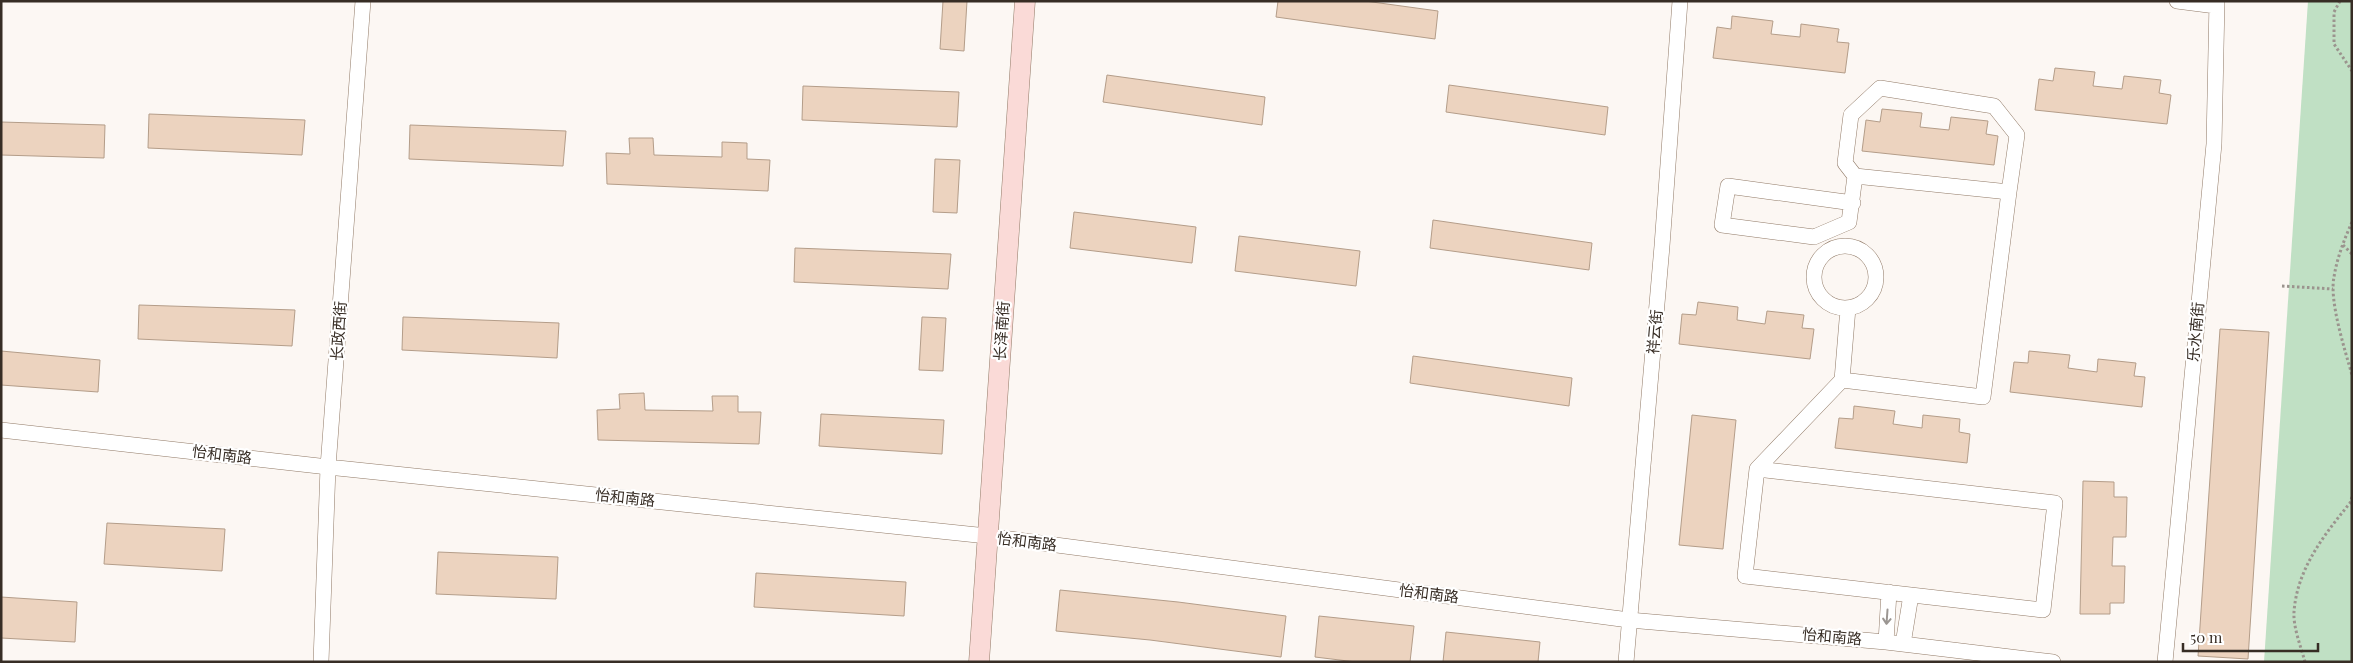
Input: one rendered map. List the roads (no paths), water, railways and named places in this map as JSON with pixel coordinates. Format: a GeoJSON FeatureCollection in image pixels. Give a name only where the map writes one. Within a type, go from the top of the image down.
{"type":"FeatureCollection","features":[{"type":"Feature","properties":{"kind":"street","name":"长政西街"},"geometry":{"type":"LineString","coordinates":[[321,662],[328,467],[364,1]]}},
{"type":"Feature","properties":{"kind":"street","name":"长泽南街"},"geometry":{"type":"LineString","coordinates":[[979,662],[1025,1]]}},
{"type":"Feature","properties":{"kind":"street","name":"祥云街"},"geometry":{"type":"LineString","coordinates":[[1626,662],[1662,246],[1680,1]]}},
{"type":"Feature","properties":{"kind":"street"},"geometry":{"type":"LineString","coordinates":[[2177,1],[2216,4]]}},
{"type":"Feature","properties":{"kind":"street","name":"乐水南街"},"geometry":{"type":"LineString","coordinates":[[2165,662],[2214,144],[2216,4]]}},
{"type":"Feature","properties":{"kind":"street"},"geometry":{"type":"LineString","coordinates":[[1842,380],[1983,397],[2017,135],[1994,106],[1880,88],[1851,115],[1845,163],[1855,176],[1853,203],[1850,222],[1814,237],[1722,225],[1728,186],[1853,203]]}},
{"type":"Feature","properties":{"kind":"street"},"geometry":{"type":"LineString","coordinates":[[1855,176],[2009,192]]}},
{"type":"Feature","properties":{"kind":"street"},"geometry":{"type":"LineString","coordinates":[[1834,229],[1842,246]]}},
{"type":"Feature","properties":{"kind":"street"},"geometry":{"type":"LineString","coordinates":[[1842,246],[1853,247],[1863,252],[1870,259],[1875,269],[1876,280],[1873,290],[1867,299],[1858,305],[1848,308],[1829,304],[1822,298],[1814,281],[1814,271],[1824,254],[1842,246]]}},
{"type":"Feature","properties":{"kind":"street"},"geometry":{"type":"LineString","coordinates":[[1758,469],[2055,503],[2043,610],[1745,576],[1758,469],[1842,380],[1848,308]]}},
{"type":"Feature","properties":{"kind":"street","name":"怡和南路"},"geometry":{"type":"LineString","coordinates":[[1,430],[328,467],[987,536],[1629,620],[1886,642],[2053,662]]}},
{"type":"Feature","properties":{"kind":"street"},"geometry":{"type":"LineString","coordinates":[[1886,642],[1889,592]]}},
{"type":"Feature","properties":{"kind":"street"},"geometry":{"type":"LineString","coordinates":[[1903,644],[1911,595]]}}]}
